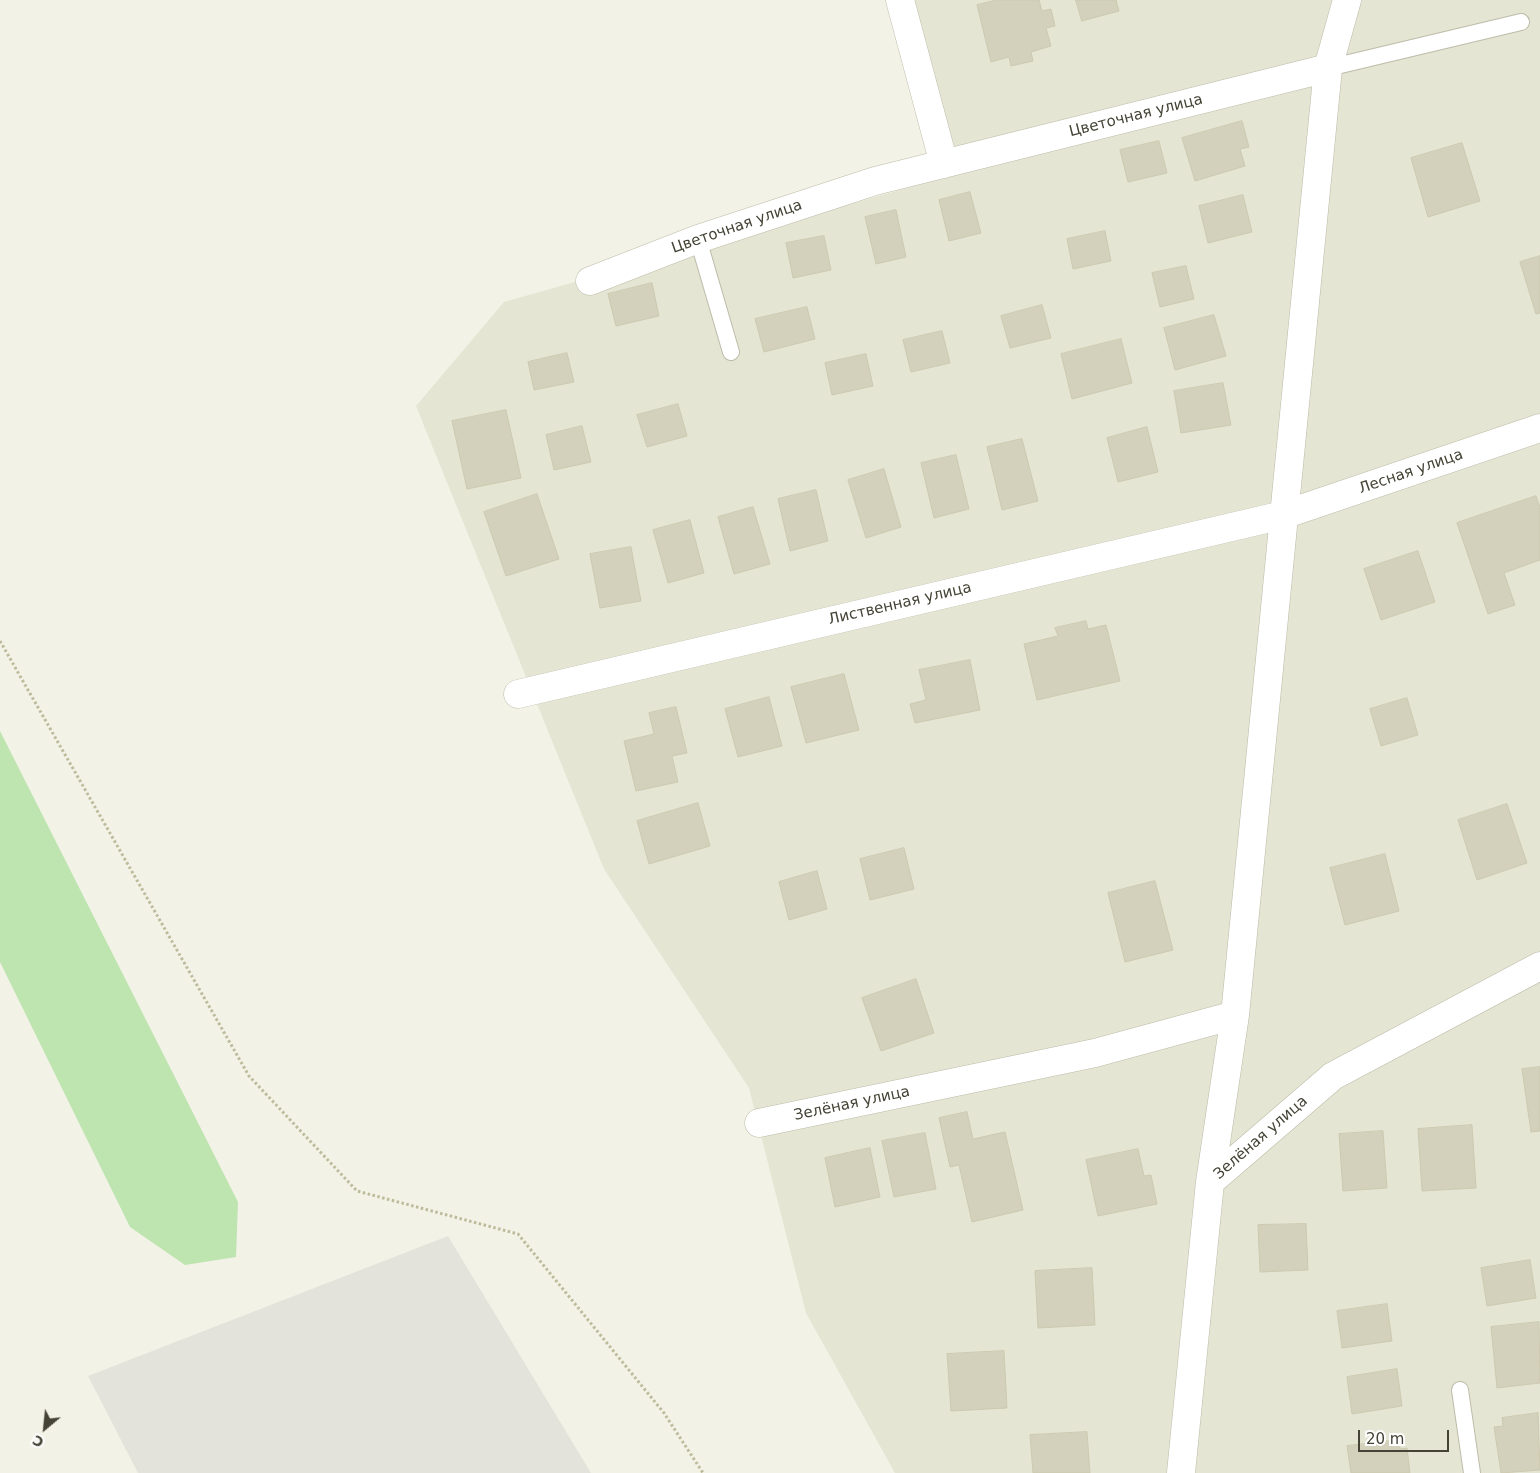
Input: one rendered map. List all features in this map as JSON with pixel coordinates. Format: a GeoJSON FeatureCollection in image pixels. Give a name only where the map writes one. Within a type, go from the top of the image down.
{"type":"FeatureCollection","features":[{"type":"Feature","properties":{"kind":"street"},"geometry":{"type":"LineString","coordinates":[[900,0],[944,164]]}},
{"type":"Feature","properties":{"kind":"street"},"geometry":{"type":"LineString","coordinates":[[1210,1182],[1235,1015],[1328,68],[1347,0]]}},
{"type":"Feature","properties":{"kind":"street","name":"Цветочная улица"},"geometry":{"type":"LineString","coordinates":[[590,281],[698,240],[875,181],[1328,68]]}},
{"type":"Feature","properties":{"kind":"street","name":"Лесная улица"},"geometry":{"type":"LineString","coordinates":[[1283,515],[1540,428]]}},
{"type":"Feature","properties":{"kind":"street","name":"Лиственная улица"},"geometry":{"type":"LineString","coordinates":[[518,694],[1283,515]]}},
{"type":"Feature","properties":{"kind":"street","name":"Зелёная улица"},"geometry":{"type":"LineString","coordinates":[[1181,1473],[1210,1182],[1333,1076],[1540,966]]}},
{"type":"Feature","properties":{"kind":"street","name":"Зелёная улица"},"geometry":{"type":"LineString","coordinates":[[759,1123],[1096,1053],[1235,1015]]}},
{"type":"Feature","properties":{"kind":"lane"},"geometry":{"type":"LineString","coordinates":[[1328,68],[1521,22]]}},
{"type":"Feature","properties":{"kind":"lane"},"geometry":{"type":"LineString","coordinates":[[698,240],[731,352]]}},
{"type":"Feature","properties":{"kind":"lane"},"geometry":{"type":"LineString","coordinates":[[1460,1390],[1472,1473]]}},
{"type":"Feature","properties":{"kind":"path"},"geometry":{"type":"LineString","coordinates":[[0,641],[249,1076],[357,1191],[518,1234],[664,1413],[703,1473]]}},
{"type":"Feature","properties":{"kind":"shaded area"},"geometry":{"type":"Polygon","coordinates":[[[891,0],[1540,0],[1540,1473],[895,1473],[806,1313],[749,1088],[604,869],[416,406],[504,302],[946,177],[891,0]]]}},
{"type":"Feature","properties":{"kind":"shaded area"},"geometry":{"type":"Polygon","coordinates":[[[448,1236],[591,1473],[138,1473],[88,1376],[448,1236]]]}},
{"type":"Feature","properties":{"kind":"green space"},"geometry":{"type":"Polygon","coordinates":[[[0,731],[238,1202],[236,1257],[185,1265],[130,1227],[0,962],[0,731]]]}},
{"type":"Feature","properties":{"kind":"building"},"geometry":{"type":"Polygon","coordinates":[[[997,0],[1039,0],[1042,11],[1051,9],[1055,26],[1046,28],[1051,46],[1031,52],[1033,61],[1011,66],[1009,57],[991,62],[977,5],[997,0]]]}},
{"type":"Feature","properties":{"kind":"building"},"geometry":{"type":"Polygon","coordinates":[[[1076,0],[1116,0],[1119,11],[1082,21],[1076,0]]]}},
{"type":"Feature","properties":{"kind":"building"},"geometry":{"type":"Polygon","coordinates":[[[1242,121],[1249,147],[1240,149],[1245,166],[1195,181],[1182,138],[1242,121]]]}},
{"type":"Feature","properties":{"kind":"building"},"geometry":{"type":"Polygon","coordinates":[[[1159,141],[1167,173],[1128,182],[1120,150],[1159,141]]]}},
{"type":"Feature","properties":{"kind":"building"},"geometry":{"type":"Polygon","coordinates":[[[1462,143],[1480,201],[1428,217],[1411,158],[1462,143]]]}},
{"type":"Feature","properties":{"kind":"building"},"geometry":{"type":"Polygon","coordinates":[[[970,192],[981,233],[949,241],[939,200],[970,192]]]}},
{"type":"Feature","properties":{"kind":"building"},"geometry":{"type":"Polygon","coordinates":[[[1243,195],[1252,232],[1208,243],[1199,206],[1243,195]]]}},
{"type":"Feature","properties":{"kind":"building"},"geometry":{"type":"Polygon","coordinates":[[[896,210],[906,257],[876,264],[865,217],[896,210]]]}},
{"type":"Feature","properties":{"kind":"building"},"geometry":{"type":"Polygon","coordinates":[[[1105,231],[1111,261],[1073,269],[1067,239],[1105,231]]]}},
{"type":"Feature","properties":{"kind":"building"},"geometry":{"type":"Polygon","coordinates":[[[824,236],[831,270],[793,278],[786,243],[824,236]]]}},
{"type":"Feature","properties":{"kind":"building"},"geometry":{"type":"Polygon","coordinates":[[[1540,256],[1540,313],[1536,314],[1520,262],[1540,256]]]}},
{"type":"Feature","properties":{"kind":"building"},"geometry":{"type":"Polygon","coordinates":[[[1186,266],[1194,299],[1160,307],[1152,273],[1186,266]]]}},
{"type":"Feature","properties":{"kind":"building"},"geometry":{"type":"Polygon","coordinates":[[[652,283],[659,316],[616,326],[608,294],[652,283]]]}},
{"type":"Feature","properties":{"kind":"building"},"geometry":{"type":"Polygon","coordinates":[[[1042,305],[1051,338],[1010,348],[1001,316],[1042,305]]]}},
{"type":"Feature","properties":{"kind":"building"},"geometry":{"type":"Polygon","coordinates":[[[807,307],[815,339],[764,352],[755,319],[807,307]]]}},
{"type":"Feature","properties":{"kind":"building"},"geometry":{"type":"Polygon","coordinates":[[[1214,315],[1226,356],[1175,370],[1164,328],[1214,315]]]}},
{"type":"Feature","properties":{"kind":"building"},"geometry":{"type":"Polygon","coordinates":[[[942,331],[950,363],[911,372],[903,340],[942,331]]]}},
{"type":"Feature","properties":{"kind":"building"},"geometry":{"type":"Polygon","coordinates":[[[1121,339],[1132,383],[1072,399],[1061,354],[1121,339]]]}},
{"type":"Feature","properties":{"kind":"building"},"geometry":{"type":"Polygon","coordinates":[[[567,353],[574,382],[534,390],[528,362],[567,353]]]}},
{"type":"Feature","properties":{"kind":"building"},"geometry":{"type":"Polygon","coordinates":[[[866,354],[873,386],[832,395],[825,363],[866,354]]]}},
{"type":"Feature","properties":{"kind":"building"},"geometry":{"type":"Polygon","coordinates":[[[1223,383],[1231,425],[1181,433],[1174,391],[1223,383]]]}},
{"type":"Feature","properties":{"kind":"building"},"geometry":{"type":"Polygon","coordinates":[[[678,404],[687,436],[647,447],[637,415],[678,404]]]}},
{"type":"Feature","properties":{"kind":"building"},"geometry":{"type":"Polygon","coordinates":[[[506,410],[521,478],[467,489],[452,421],[506,410]]]}},
{"type":"Feature","properties":{"kind":"building"},"geometry":{"type":"Polygon","coordinates":[[[582,426],[591,462],[554,470],[546,435],[582,426]]]}},
{"type":"Feature","properties":{"kind":"building"},"geometry":{"type":"Polygon","coordinates":[[[1147,427],[1158,472],[1118,482],[1107,438],[1147,427]]]}},
{"type":"Feature","properties":{"kind":"building"},"geometry":{"type":"Polygon","coordinates":[[[1022,439],[1038,501],[1002,510],[987,447],[1022,439]]]}},
{"type":"Feature","properties":{"kind":"building"},"geometry":{"type":"Polygon","coordinates":[[[956,455],[969,509],[934,518],[921,463],[956,455]]]}},
{"type":"Feature","properties":{"kind":"building"},"geometry":{"type":"Polygon","coordinates":[[[884,469],[901,527],[866,538],[848,480],[884,469]]]}},
{"type":"Feature","properties":{"kind":"building"},"geometry":{"type":"Polygon","coordinates":[[[816,490],[828,541],[790,551],[778,499],[816,490]]]}},
{"type":"Feature","properties":{"kind":"building"},"geometry":{"type":"Polygon","coordinates":[[[537,494],[559,559],[506,576],[484,512],[537,494]]]}},
{"type":"Feature","properties":{"kind":"building"},"geometry":{"type":"Polygon","coordinates":[[[1536,496],[1540,507],[1540,560],[1504,573],[1515,605],[1488,614],[1457,523],[1536,496]]]}},
{"type":"Feature","properties":{"kind":"building"},"geometry":{"type":"Polygon","coordinates":[[[753,507],[770,564],[734,574],[718,517],[753,507]]]}},
{"type":"Feature","properties":{"kind":"building"},"geometry":{"type":"Polygon","coordinates":[[[690,520],[704,573],[668,583],[653,530],[690,520]]]}},
{"type":"Feature","properties":{"kind":"building"},"geometry":{"type":"Polygon","coordinates":[[[631,547],[641,601],[600,608],[590,554],[631,547]]]}},
{"type":"Feature","properties":{"kind":"building"},"geometry":{"type":"Polygon","coordinates":[[[1418,551],[1435,602],[1381,620],[1364,569],[1418,551]]]}},
{"type":"Feature","properties":{"kind":"building"},"geometry":{"type":"Polygon","coordinates":[[[1086,621],[1088,629],[1106,625],[1120,681],[1037,700],[1024,644],[1058,636],[1055,628],[1086,621]]]}},
{"type":"Feature","properties":{"kind":"building"},"geometry":{"type":"Polygon","coordinates":[[[970,660],[980,710],[915,723],[910,704],[926,700],[919,670],[970,660]]]}},
{"type":"Feature","properties":{"kind":"building"},"geometry":{"type":"Polygon","coordinates":[[[844,674],[859,730],[806,743],[791,687],[844,674]]]}},
{"type":"Feature","properties":{"kind":"building"},"geometry":{"type":"Polygon","coordinates":[[[769,697],[782,746],[738,757],[725,709],[769,697]]]}},
{"type":"Feature","properties":{"kind":"building"},"geometry":{"type":"Polygon","coordinates":[[[1407,698],[1418,735],[1381,746],[1370,709],[1407,698]]]}},
{"type":"Feature","properties":{"kind":"building"},"geometry":{"type":"Polygon","coordinates":[[[676,707],[687,753],[672,756],[678,782],[636,791],[624,741],[654,734],[649,713],[676,707]]]}},
{"type":"Feature","properties":{"kind":"building"},"geometry":{"type":"Polygon","coordinates":[[[698,803],[710,846],[649,864],[637,821],[698,803]]]}},
{"type":"Feature","properties":{"kind":"building"},"geometry":{"type":"Polygon","coordinates":[[[1507,804],[1527,863],[1477,880],[1458,820],[1507,804]]]}},
{"type":"Feature","properties":{"kind":"building"},"geometry":{"type":"Polygon","coordinates":[[[904,848],[914,889],[870,900],[860,859],[904,848]]]}},
{"type":"Feature","properties":{"kind":"building"},"geometry":{"type":"Polygon","coordinates":[[[1385,854],[1399,911],[1345,925],[1330,868],[1385,854]]]}},
{"type":"Feature","properties":{"kind":"building"},"geometry":{"type":"Polygon","coordinates":[[[817,871],[827,909],[789,920],[779,882],[817,871]]]}},
{"type":"Feature","properties":{"kind":"building"},"geometry":{"type":"Polygon","coordinates":[[[1155,881],[1173,950],[1125,962],[1108,893],[1155,881]]]}},
{"type":"Feature","properties":{"kind":"building"},"geometry":{"type":"Polygon","coordinates":[[[916,979],[934,1033],[881,1051],[862,998],[916,979]]]}},
{"type":"Feature","properties":{"kind":"building"},"geometry":{"type":"Polygon","coordinates":[[[1540,1067],[1540,1131],[1531,1132],[1522,1069],[1540,1067]]]}},
{"type":"Feature","properties":{"kind":"building"},"geometry":{"type":"Polygon","coordinates":[[[967,1112],[973,1139],[1005,1132],[1023,1210],[972,1222],[959,1165],[950,1167],[939,1118],[967,1112]]]}},
{"type":"Feature","properties":{"kind":"building"},"geometry":{"type":"Polygon","coordinates":[[[1472,1125],[1476,1188],[1422,1191],[1418,1129],[1472,1125]]]}},
{"type":"Feature","properties":{"kind":"building"},"geometry":{"type":"Polygon","coordinates":[[[1383,1131],[1387,1188],[1343,1191],[1339,1134],[1383,1131]]]}},
{"type":"Feature","properties":{"kind":"building"},"geometry":{"type":"Polygon","coordinates":[[[925,1133],[936,1189],[894,1197],[882,1141],[925,1133]]]}},
{"type":"Feature","properties":{"kind":"building"},"geometry":{"type":"Polygon","coordinates":[[[870,1148],[880,1197],[835,1207],[825,1158],[870,1148]]]}},
{"type":"Feature","properties":{"kind":"building"},"geometry":{"type":"Polygon","coordinates":[[[1138,1149],[1144,1176],[1151,1175],[1157,1204],[1098,1216],[1086,1160],[1138,1149]]]}},
{"type":"Feature","properties":{"kind":"building"},"geometry":{"type":"Polygon","coordinates":[[[1306,1224],[1308,1270],[1260,1272],[1258,1225],[1306,1224]]]}},
{"type":"Feature","properties":{"kind":"building"},"geometry":{"type":"Polygon","coordinates":[[[1530,1260],[1536,1298],[1487,1306],[1481,1268],[1530,1260]]]}},
{"type":"Feature","properties":{"kind":"building"},"geometry":{"type":"Polygon","coordinates":[[[1092,1268],[1095,1325],[1038,1328],[1035,1271],[1092,1268]]]}},
{"type":"Feature","properties":{"kind":"building"},"geometry":{"type":"Polygon","coordinates":[[[1387,1304],[1392,1341],[1342,1348],[1337,1311],[1387,1304]]]}},
{"type":"Feature","properties":{"kind":"building"},"geometry":{"type":"Polygon","coordinates":[[[1539,1322],[1540,1383],[1497,1388],[1491,1327],[1539,1322]]]}},
{"type":"Feature","properties":{"kind":"building"},"geometry":{"type":"Polygon","coordinates":[[[1004,1351],[1007,1408],[951,1411],[947,1354],[1004,1351]]]}},
{"type":"Feature","properties":{"kind":"building"},"geometry":{"type":"Polygon","coordinates":[[[1397,1369],[1402,1406],[1352,1414],[1347,1377],[1397,1369]]]}},
{"type":"Feature","properties":{"kind":"building"},"geometry":{"type":"Polygon","coordinates":[[[1538,1413],[1540,1470],[1501,1473],[1494,1427],[1503,1426],[1502,1418],[1538,1413]]]}},
{"type":"Feature","properties":{"kind":"building"},"geometry":{"type":"Polygon","coordinates":[[[1087,1432],[1090,1473],[1033,1473],[1030,1435],[1087,1432]]]}},
{"type":"Feature","properties":{"kind":"building"},"geometry":{"type":"Polygon","coordinates":[[[1399,1440],[1400,1449],[1407,1448],[1410,1473],[1351,1473],[1347,1446],[1399,1440]]]}}]}
